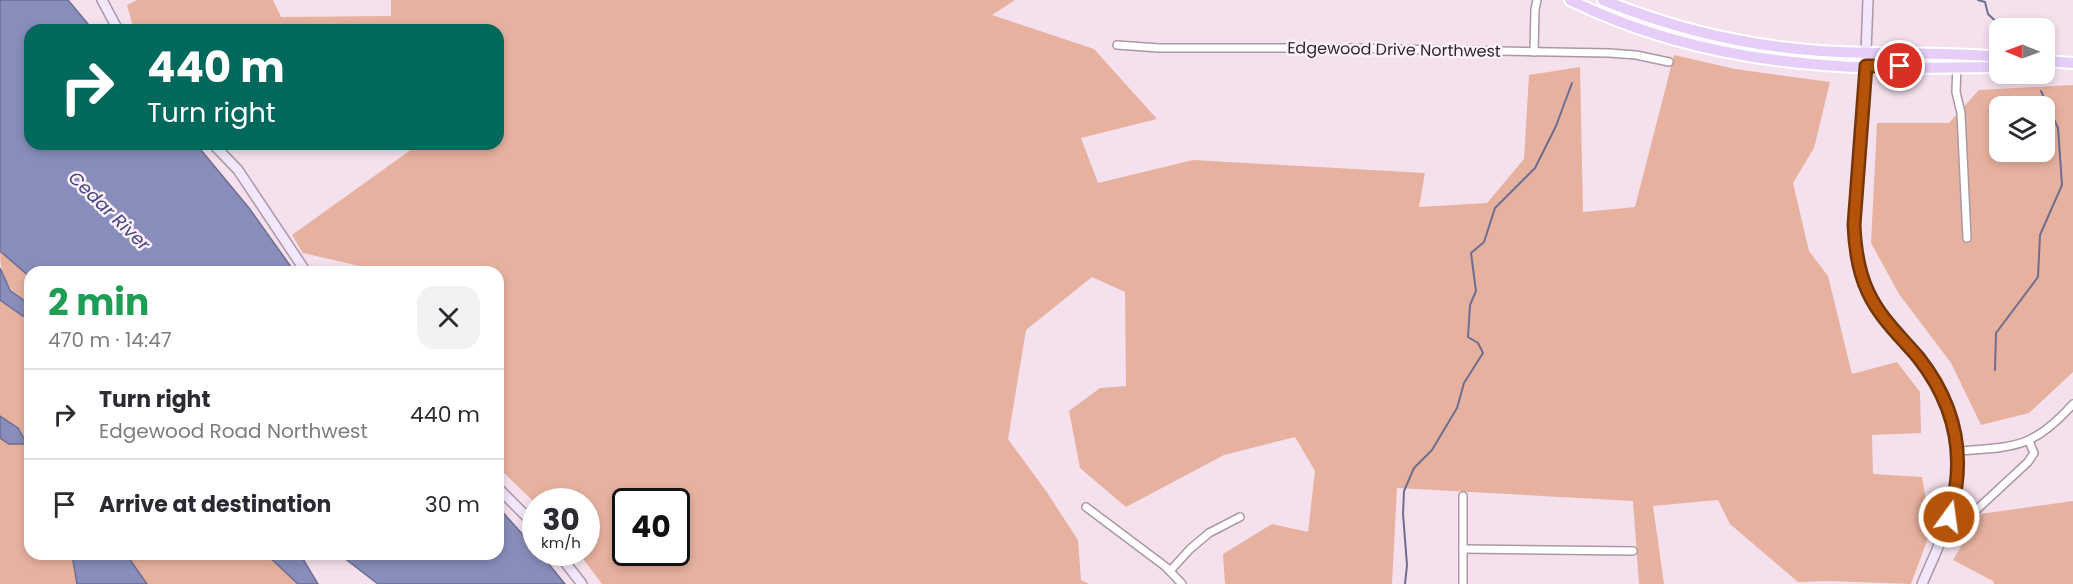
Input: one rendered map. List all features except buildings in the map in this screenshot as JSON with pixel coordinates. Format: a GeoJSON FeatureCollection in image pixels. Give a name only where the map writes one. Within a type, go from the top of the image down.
{"type":"FeatureCollection","features":[{"type":"Feature","properties":{"kind":"main road"},"geometry":{"type":"LineString","coordinates":[[1570,0],[1637,28],[1696,45],[1757,58],[1814,64],[1989,67]]}},
{"type":"Feature","properties":{"kind":"main road"},"geometry":{"type":"LineString","coordinates":[[1603,0],[1640,15],[1697,32],[1760,44],[1820,51],[1958,53],[1989,56]]}},
{"type":"Feature","properties":{"kind":"main road"},"geometry":{"type":"LineString","coordinates":[[2055,62],[2073,64]]}},
{"type":"Feature","properties":{"kind":"main road"},"geometry":{"type":"LineString","coordinates":[[2055,65],[2073,64]]}},
{"type":"Feature","properties":{"kind":"street"},"geometry":{"type":"LineString","coordinates":[[102,0],[115,24]]}},
{"type":"Feature","properties":{"kind":"street"},"geometry":{"type":"LineString","coordinates":[[1534,52],[1535,9],[1538,0]]}},
{"type":"Feature","properties":{"kind":"street"},"geometry":{"type":"LineString","coordinates":[[1868,0],[1866,66],[1854,225],[1859,267],[1868,292],[1880,313],[1921,361],[1936,383],[1949,412],[1958,452],[1954,499],[1946,526],[1922,584]]}},
{"type":"Feature","properties":{"kind":"street","name":"Edgewood Drive Northwest"},"geometry":{"type":"LineString","coordinates":[[1117,45],[1159,48],[1345,48],[1620,53],[1669,62]]}},
{"type":"Feature","properties":{"kind":"street"},"geometry":{"type":"LineString","coordinates":[[1958,53],[1956,92],[1961,112],[1967,238]]}},
{"type":"Feature","properties":{"kind":"street"},"geometry":{"type":"LineString","coordinates":[[219,150],[238,170],[302,266]]}},
{"type":"Feature","properties":{"kind":"street"},"geometry":{"type":"LineString","coordinates":[[1958,452],[2008,448],[2029,441],[2058,421],[2073,404]]}},
{"type":"Feature","properties":{"kind":"street"},"geometry":{"type":"LineString","coordinates":[[1973,513],[2028,462],[2034,453],[2029,441]]}},
{"type":"Feature","properties":{"kind":"street"},"geometry":{"type":"LineString","coordinates":[[504,494],[522,512]]}},
{"type":"Feature","properties":{"kind":"street"},"geometry":{"type":"LineString","coordinates":[[1463,496],[1463,584]]}},
{"type":"Feature","properties":{"kind":"street"},"geometry":{"type":"LineString","coordinates":[[1086,507],[1170,571],[1182,584]]}},
{"type":"Feature","properties":{"kind":"street"},"geometry":{"type":"LineString","coordinates":[[1170,571],[1209,533],[1240,517]]}},
{"type":"Feature","properties":{"kind":"street"},"geometry":{"type":"LineString","coordinates":[[1463,549],[1633,551]]}},
{"type":"Feature","properties":{"kind":"street"},"geometry":{"type":"LineString","coordinates":[[568,566],[582,584]]}},
{"type":"Feature","properties":{"kind":"shaded area"},"geometry":{"type":"Polygon","coordinates":[[[137,0],[273,0],[281,17],[391,16],[391,0],[1015,0],[992,15],[1094,49],[1157,119],[1081,138],[1098,183],[1193,160],[1425,173],[1419,207],[1487,203],[1524,159],[1529,75],[1580,67],[1583,212],[1635,207],[1674,55],[1735,69],[1830,82],[1814,148],[1793,183],[1809,251],[1828,276],[1852,374],[1897,362],[1920,392],[1921,433],[1872,435],[1873,474],[1922,477],[1931,530],[1911,584],[1798,582],[1730,524],[1718,500],[1653,506],[1664,584],[1639,584],[1633,501],[1397,488],[1392,584],[1225,584],[1223,554],[1272,524],[1308,532],[1315,471],[1295,437],[1224,455],[1126,507],[1080,468],[1069,411],[1100,388],[1126,386],[1125,292],[1092,277],[1026,330],[1008,439],[1078,540],[1081,580],[1089,584],[602,584],[588,566],[600,566],[600,488],[522,488],[522,490],[504,473],[504,266],[359,266],[303,253],[292,235],[411,150],[504,150],[504,24],[132,24],[127,5],[137,0]]]}},
{"type":"Feature","properties":{"kind":"shaded area"},"geometry":{"type":"Polygon","coordinates":[[[2073,85],[2073,372],[2029,413],[1981,425],[1951,363],[1899,294],[1871,243],[1877,123],[1949,123],[1979,90],[2073,85]]]}},
{"type":"Feature","properties":{"kind":"shaded area"},"geometry":{"type":"Polygon","coordinates":[[[0,251],[24,272],[24,300],[7,282],[0,261],[0,251]]]}},
{"type":"Feature","properties":{"kind":"shaded area"},"geometry":{"type":"Polygon","coordinates":[[[0,300],[22,316],[24,314],[24,560],[272,560],[298,584],[0,584],[0,300]]]}},
{"type":"Feature","properties":{"kind":"shaded area"},"geometry":{"type":"Polygon","coordinates":[[[2073,501],[2073,584],[1994,584],[1993,581],[1953,560],[1980,514],[2073,501]]]}},
{"type":"Feature","properties":{"kind":"water","name":"Cedar River"},"geometry":{"type":"Polygon","coordinates":[[[0,0],[68,0],[88,24],[24,24],[24,150],[201,150],[249,208],[290,266],[24,266],[24,272],[0,251],[0,0]]]}},
{"type":"Feature","properties":{"kind":"water"},"geometry":{"type":"Polygon","coordinates":[[[0,268],[10,290],[24,300],[24,315],[0,300],[0,268]]]}},
{"type":"Feature","properties":{"kind":"water"},"geometry":{"type":"Polygon","coordinates":[[[0,416],[18,428],[24,439],[24,444],[9,444],[0,438],[0,416]]]}},
{"type":"Feature","properties":{"kind":"water"},"geometry":{"type":"Polygon","coordinates":[[[504,514],[522,534],[522,566],[550,566],[565,584],[378,584],[347,560],[504,560],[504,514]]]}},
{"type":"Feature","properties":{"kind":"water"},"geometry":{"type":"Polygon","coordinates":[[[73,560],[130,560],[147,584],[77,584],[73,560]]]}},
{"type":"Feature","properties":{"kind":"water"},"geometry":{"type":"Polygon","coordinates":[[[272,560],[304,560],[318,584],[298,584],[272,560]]]}},
{"type":"Feature","properties":{"kind":"waterway"},"geometry":{"type":"LineString","coordinates":[[1978,0],[1985,2],[1988,14],[1992,18]]}},
{"type":"Feature","properties":{"kind":"waterway"},"geometry":{"type":"LineString","coordinates":[[1405,584],[1407,565],[1403,514],[1404,491],[1414,468],[1432,450],[1457,408],[1464,383],[1483,353],[1478,343],[1468,337],[1470,305],[1476,291],[1471,253],[1484,242],[1495,208],[1535,168],[1556,126],[1572,83]]}},
{"type":"Feature","properties":{"kind":"waterway"},"geometry":{"type":"LineString","coordinates":[[1995,370],[1996,333],[2038,277],[2040,235],[2062,185],[2058,128],[2041,91]]}},
{"type":"Feature","properties":{"kind":"route"},"geometry":{"type":"LineString","coordinates":[[1900,66],[1866,66],[1854,225],[1855,246],[1859,267],[1868,292],[1890,327],[1927,368],[1949,412],[1958,452],[1958,472],[1949,517]]}}]}
